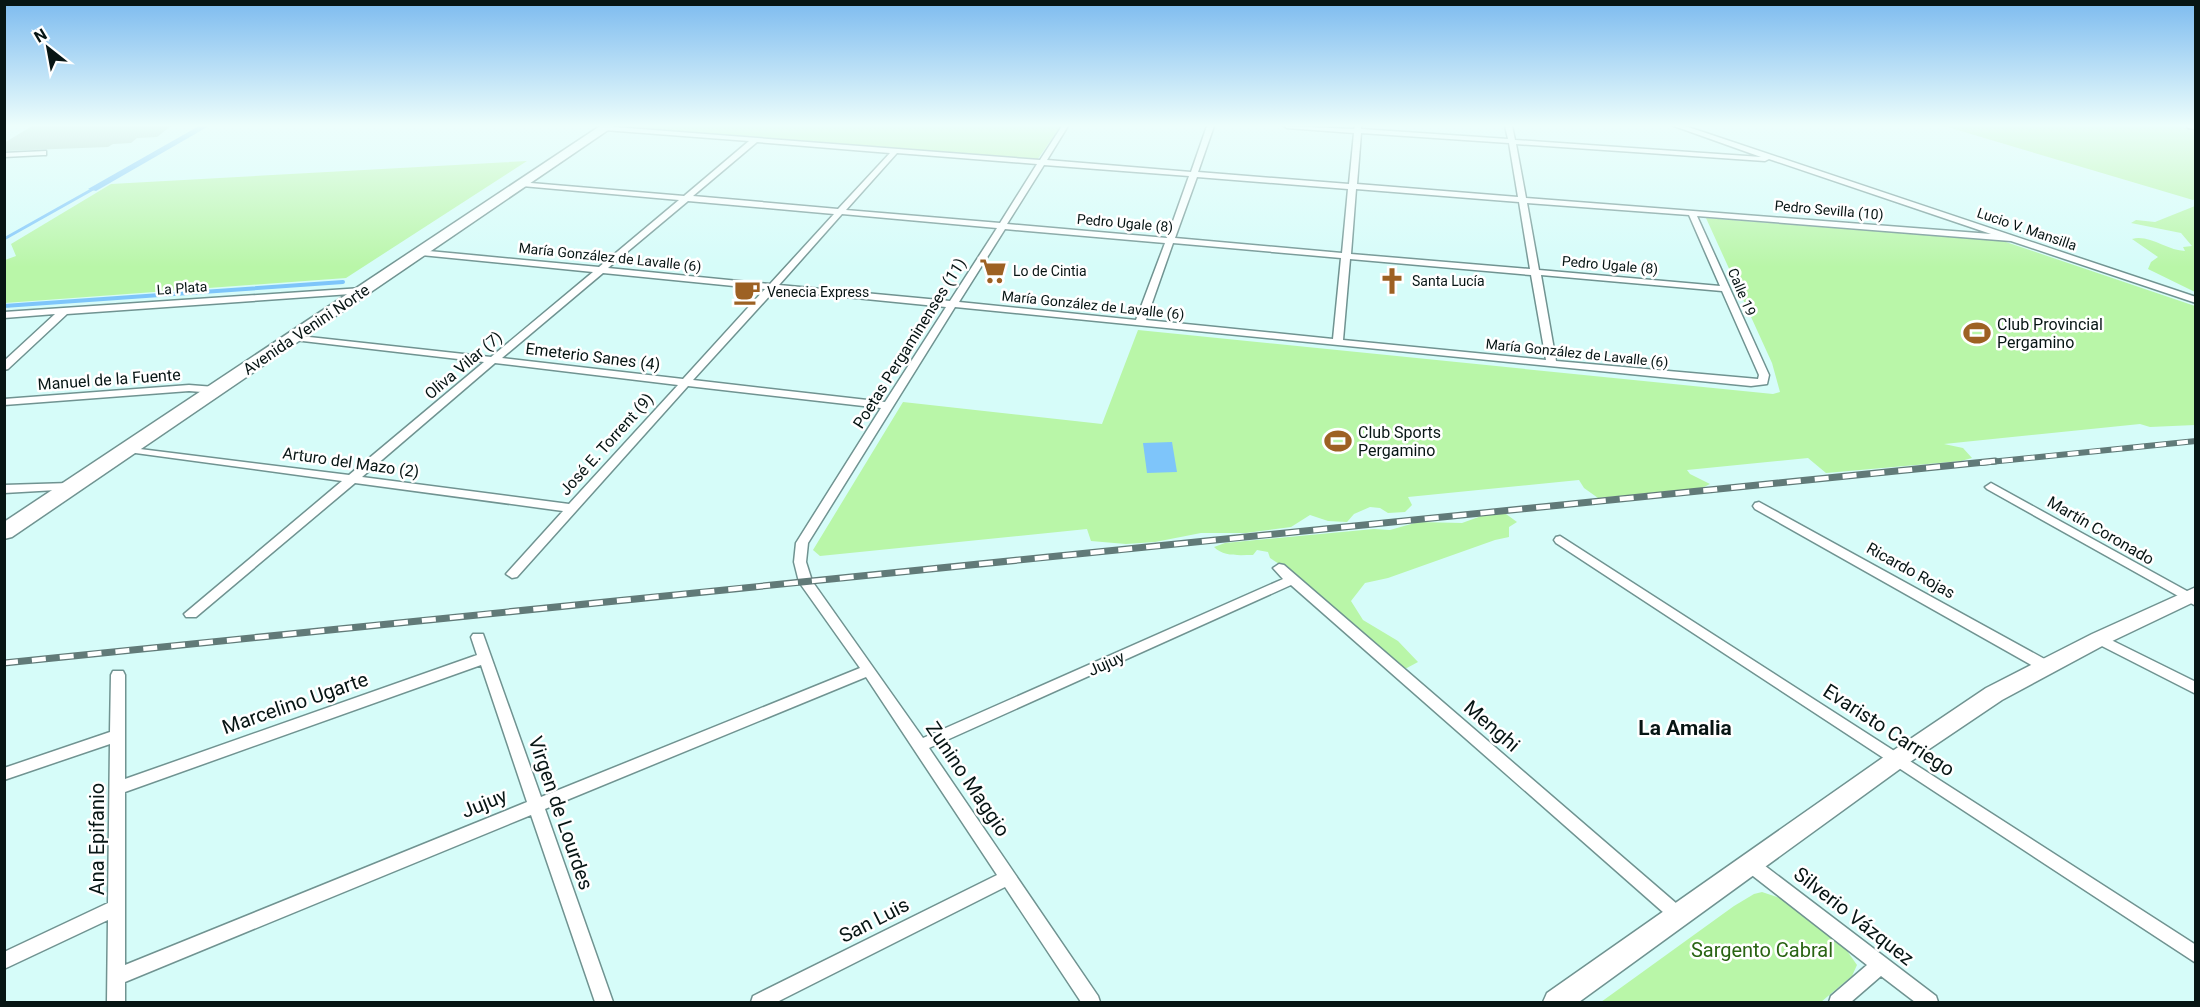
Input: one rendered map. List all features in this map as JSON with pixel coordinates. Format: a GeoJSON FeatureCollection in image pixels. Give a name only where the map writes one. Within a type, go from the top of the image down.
{"type":"FeatureCollection","features":[{"type":"Feature","properties":{"kind":"highway","name":"Avenida Venini Norte"},"geometry":{"type":"LineString","coordinates":[[4,532],[538,173]]}},
{"type":"Feature","properties":{"kind":"main road"},"geometry":{"type":"LineString","coordinates":[[1557,1002],[1896,760],[1994,694],[2099,639],[2192,598]]}},
{"type":"Feature","properties":{"kind":"street","name":"Oliva Vilar (7)"},"geometry":{"type":"LineString","coordinates":[[191,614],[716,173]]}},
{"type":"Feature","properties":{"kind":"street","name":"José E. Torrent (9)"},"geometry":{"type":"LineString","coordinates":[[512,574],[875,173]]}},
{"type":"Feature","properties":{"kind":"street","name":"Poetas Pergaminenses (11)"},"geometry":{"type":"LineString","coordinates":[[806,582],[800,562],[802,543],[1034,173]]}},
{"type":"Feature","properties":{"kind":"street","name":"Pedro Sevilla (10)"},"geometry":{"type":"LineString","coordinates":[[1168,173],[2011,238]]}},
{"type":"Feature","properties":{"kind":"street"},"geometry":{"type":"LineString","coordinates":[[1338,343],[1354,173]]}},
{"type":"Feature","properties":{"kind":"street"},"geometry":{"type":"LineString","coordinates":[[1517,173],[1552,364]]}},
{"type":"Feature","properties":{"kind":"street","name":"Lucio V. Mansilla"},"geometry":{"type":"LineString","coordinates":[[1819,173],[2196,300]]}},
{"type":"Feature","properties":{"kind":"street"},"geometry":{"type":"LineString","coordinates":[[1140,323],[1193,175]]}},
{"type":"Feature","properties":{"kind":"street","name":"Pedro Ugale (8)"},"geometry":{"type":"LineString","coordinates":[[522,184],[1727,289]]}},
{"type":"Feature","properties":{"kind":"street","name":"Calle 19"},"geometry":{"type":"LineString","coordinates":[[1692,213],[1764,375],[1763,382]]}},
{"type":"Feature","properties":{"kind":"street","name":"María González de Lavalle (6)"},"geometry":{"type":"LineString","coordinates":[[421,252],[1751,384],[1763,382]]}},
{"type":"Feature","properties":{"kind":"street","name":"La Plata"},"geometry":{"type":"LineString","coordinates":[[4,315],[362,291]]}},
{"type":"Feature","properties":{"kind":"street"},"geometry":{"type":"LineString","coordinates":[[4,366],[65,310]]}},
{"type":"Feature","properties":{"kind":"street","name":"Emeterio Sanes (4)"},"geometry":{"type":"LineString","coordinates":[[294,337],[888,406]]}},
{"type":"Feature","properties":{"kind":"street","name":"Manuel de la Fuente"},"geometry":{"type":"LineString","coordinates":[[4,402],[189,388],[215,390]]}},
{"type":"Feature","properties":{"kind":"street","name":"Arturo del Mazo (2)"},"geometry":{"type":"LineString","coordinates":[[128,449],[570,508]]}},
{"type":"Feature","properties":{"kind":"street","name":"Martín Coronado"},"geometry":{"type":"LineString","coordinates":[[1990,487],[2192,598]]}},
{"type":"Feature","properties":{"kind":"street"},"geometry":{"type":"LineString","coordinates":[[4,489],[70,488]]}},
{"type":"Feature","properties":{"kind":"street","name":"Ricardo Rojas"},"geometry":{"type":"LineString","coordinates":[[1759,506],[2045,666]]}},
{"type":"Feature","properties":{"kind":"street","name":"Evaristo Carriego"},"geometry":{"type":"LineString","coordinates":[[1560,540],[2196,955]]}},
{"type":"Feature","properties":{"kind":"street","name":"Menghi"},"geometry":{"type":"LineString","coordinates":[[1279,568],[1678,915]]}},
{"type":"Feature","properties":{"kind":"street","name":"Jujuy"},"geometry":{"type":"LineString","coordinates":[[920,746],[1292,580]]}},
{"type":"Feature","properties":{"kind":"street","name":"Zunino Maggio"},"geometry":{"type":"LineString","coordinates":[[806,582],[869,670],[1091,1002]]}},
{"type":"Feature","properties":{"kind":"street","name":"Virgen de Lourdes"},"geometry":{"type":"LineString","coordinates":[[478,637],[604,1002]]}},
{"type":"Feature","properties":{"kind":"street"},"geometry":{"type":"LineString","coordinates":[[2099,639],[2196,689]]}},
{"type":"Feature","properties":{"kind":"street","name":"Marcelino Ugarte"},"geometry":{"type":"LineString","coordinates":[[118,788],[485,658]]}},
{"type":"Feature","properties":{"kind":"street","name":"Jujuy"},"geometry":{"type":"LineString","coordinates":[[116,976],[869,670]]}},
{"type":"Feature","properties":{"kind":"street","name":"Ana Epifanio"},"geometry":{"type":"LineString","coordinates":[[116,1002],[118,675]]}},
{"type":"Feature","properties":{"kind":"street"},"geometry":{"type":"LineString","coordinates":[[4,774],[118,735]]}},
{"type":"Feature","properties":{"kind":"street","name":"Silverio Vázquez"},"geometry":{"type":"LineString","coordinates":[[1750,864],[1929,1002]]}},
{"type":"Feature","properties":{"kind":"street","name":"San Luis"},"geometry":{"type":"LineString","coordinates":[[760,1002],[1008,877]]}},
{"type":"Feature","properties":{"kind":"street"},"geometry":{"type":"LineString","coordinates":[[4,961],[117,907]]}},
{"type":"Feature","properties":{"kind":"street"},"geometry":{"type":"LineString","coordinates":[[1838,1002],[1880,965]]}},
{"type":"Feature","properties":{"kind":"green space"},"geometry":{"type":"Polygon","coordinates":[[[310,173],[508,173],[346,278],[5,303],[5,260],[16,256],[11,244],[111,184],[310,173]]]}},
{"type":"Feature","properties":{"kind":"green space"},"geometry":{"type":"Polygon","coordinates":[[[2102,173],[2195,173],[2195,199],[2102,173]]]}},
{"type":"Feature","properties":{"kind":"green space"},"geometry":{"type":"Polygon","coordinates":[[[2195,206],[2195,292],[2148,269],[2151,262],[2158,257],[2132,239],[2145,239],[2185,251],[2183,247],[2192,246],[2181,233],[2131,223],[2136,220],[2155,222],[2195,206]]]}},
{"type":"Feature","properties":{"kind":"green space"},"geometry":{"type":"Polygon","coordinates":[[[1706,218],[2003,241],[2195,306],[2195,425],[2150,427],[2140,424],[1944,444],[1963,448],[1972,458],[1961,461],[1826,473],[1808,458],[1687,470],[1690,474],[1710,484],[1702,488],[1598,498],[1584,488],[1579,480],[1408,497],[1412,505],[1405,512],[1388,513],[1380,508],[1370,507],[1354,514],[1347,522],[1328,521],[1310,515],[1291,527],[1246,533],[1201,533],[1155,542],[1126,544],[1091,541],[1087,529],[820,556],[813,550],[903,402],[1102,424],[1138,330],[1773,394],[1780,392],[1772,363],[1706,218]]]}},
{"type":"Feature","properties":{"kind":"green space"},"geometry":{"type":"Polygon","coordinates":[[[1487,514],[1506,514],[1517,522],[1509,527],[1509,537],[1388,578],[1365,583],[1351,601],[1363,620],[1398,641],[1418,662],[1405,669],[1347,623],[1328,602],[1313,594],[1302,584],[1303,580],[1270,558],[1268,552],[1257,550],[1253,555],[1232,555],[1214,547],[1225,543],[1374,529],[1390,530],[1418,522],[1462,523],[1487,514]]]}},
{"type":"Feature","properties":{"kind":"green space","name":"Sargento Cabral"},"geometry":{"type":"Polygon","coordinates":[[[1762,892],[1780,898],[1845,948],[1857,965],[1852,976],[1821,1002],[1601,1002],[1734,906],[1762,892]]]}},
{"type":"Feature","properties":{"kind":"water"},"geometry":{"type":"Polygon","coordinates":[[[1172,442],[1177,472],[1147,473],[1143,443],[1172,442]]]}},
{"type":"Feature","properties":{"kind":"waterway"},"geometry":{"type":"LineString","coordinates":[[93,189],[121,173]]}},
{"type":"Feature","properties":{"kind":"waterway"},"geometry":{"type":"LineString","coordinates":[[4,239],[93,189]]}},
{"type":"Feature","properties":{"kind":"waterway"},"geometry":{"type":"LineString","coordinates":[[4,306],[343,282]]}},
{"type":"Feature","properties":{"kind":"railway"},"geometry":{"type":"LineString","coordinates":[[1980,463],[2196,441]]}},
{"type":"Feature","properties":{"kind":"railway"},"geometry":{"type":"LineString","coordinates":[[4,663],[1995,461]]}},
{"type":"Feature","properties":{"kind":"place","name":"Lo de Cintia"},"geometry":{"type":"Point","coordinates":[993,271]}},
{"type":"Feature","properties":{"kind":"place","name":"Santa Lucía"},"geometry":{"type":"Point","coordinates":[1392,281]}},
{"type":"Feature","properties":{"kind":"place","name":"Venecia Express"},"geometry":{"type":"Point","coordinates":[747,292]}},
{"type":"Feature","properties":{"kind":"place","name":"Club Provincial Pergamino"},"geometry":{"type":"Point","coordinates":[1977,333]}},
{"type":"Feature","properties":{"kind":"place","name":"Club Sports Pergamino"},"geometry":{"type":"Point","coordinates":[1338,441]}},
{"type":"Feature","properties":{"kind":"district","name":"La Amalia"},"geometry":{"type":"Point","coordinates":[1685,728]}}]}
